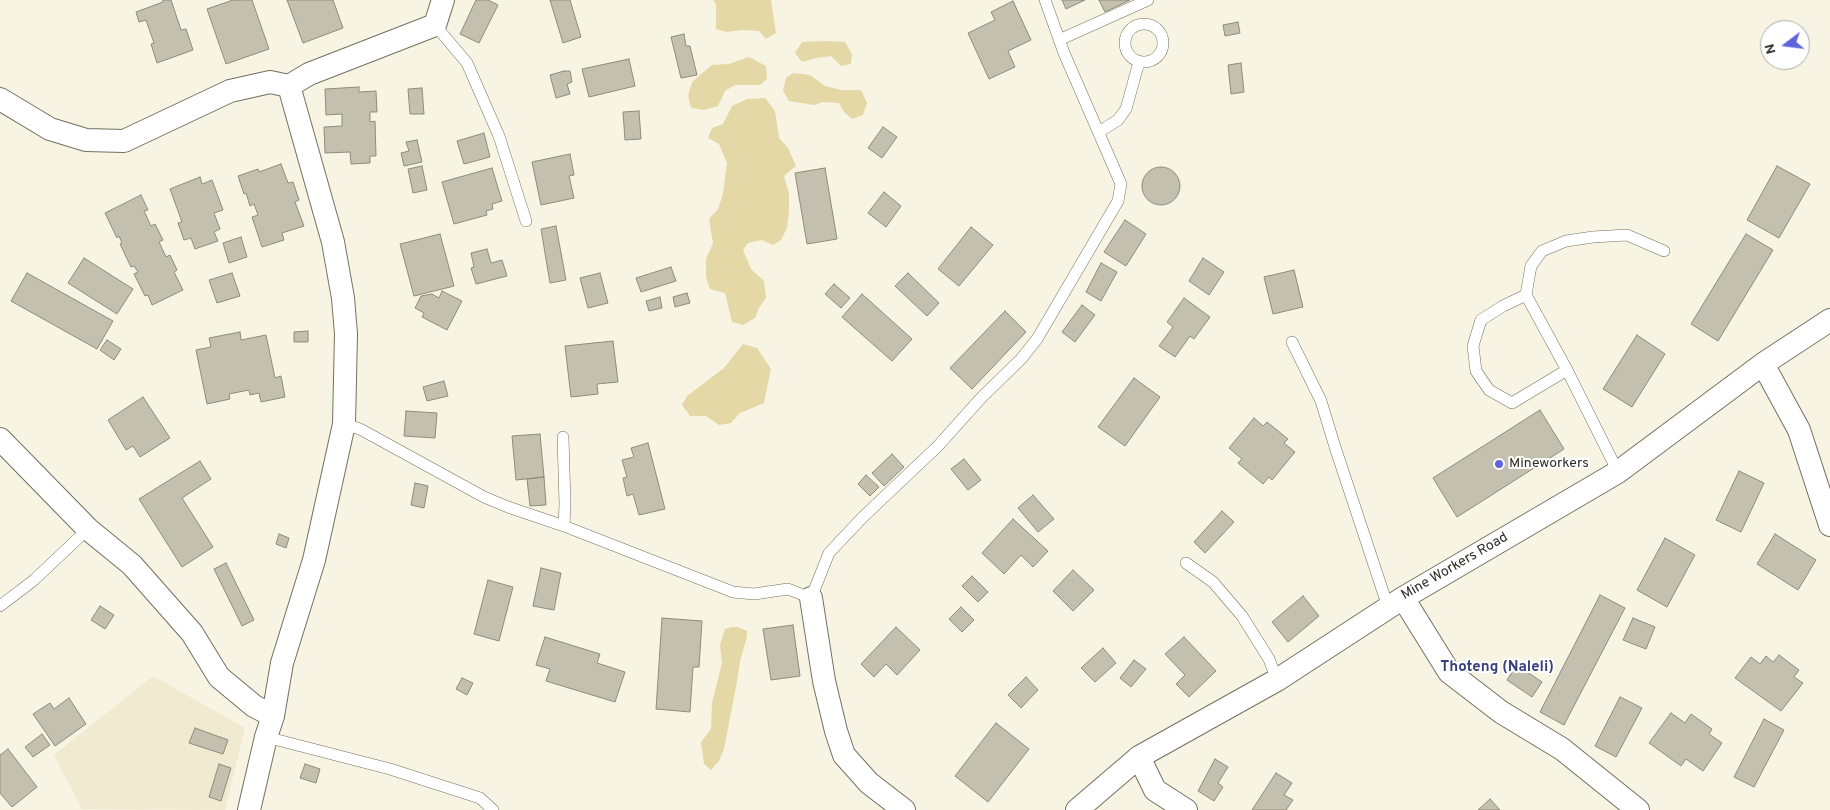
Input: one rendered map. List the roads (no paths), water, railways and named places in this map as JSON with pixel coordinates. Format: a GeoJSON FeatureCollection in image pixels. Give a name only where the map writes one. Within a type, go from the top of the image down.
{"type":"FeatureCollection","features":[{"type":"Feature","properties":{"kind":"street"},"geometry":{"type":"LineString","coordinates":[[0,99],[50,129],[86,140],[124,141],[230,91],[270,82],[289,86],[309,74],[435,25],[442,0]]}},
{"type":"Feature","properties":{"kind":"street"},"geometry":{"type":"LineString","coordinates":[[249,810],[266,737],[273,716],[282,663],[314,560],[344,424],[346,334],[343,298],[333,242],[289,86]]}},
{"type":"Feature","properties":{"kind":"street","name":"Mine Workers Road"},"geometry":{"type":"LineString","coordinates":[[1077,810],[1139,757],[1277,680],[1395,602],[1618,472],[1763,364],[1830,320]]}},
{"type":"Feature","properties":{"kind":"street"},"geometry":{"type":"LineString","coordinates":[[1763,364],[1799,430],[1830,525]]}},
{"type":"Feature","properties":{"kind":"street"},"geometry":{"type":"LineString","coordinates":[[0,438],[88,529],[132,564],[192,633],[219,677],[254,706],[273,716]]}},
{"type":"Feature","properties":{"kind":"street"},"geometry":{"type":"LineString","coordinates":[[811,598],[824,681],[836,732],[844,755],[869,783],[904,810]]}},
{"type":"Feature","properties":{"kind":"street"},"geometry":{"type":"LineString","coordinates":[[1395,602],[1449,672],[1501,712],[1562,749],[1638,810]]}},
{"type":"Feature","properties":{"kind":"street"},"geometry":{"type":"LineString","coordinates":[[1139,757],[1155,790],[1186,810]]}},
{"type":"Feature","properties":{"kind":"lane"},"geometry":{"type":"LineString","coordinates":[[344,424],[360,429],[508,507],[564,526],[733,592],[754,594],[788,589],[811,598],[830,553],[862,518],[938,446],[981,398],[1021,359],[1037,339],[1118,201],[1121,184],[1059,40],[1045,0]]}},
{"type":"Feature","properties":{"kind":"lane"},"geometry":{"type":"LineString","coordinates":[[1059,40],[1148,0]]}},
{"type":"Feature","properties":{"kind":"lane"},"geometry":{"type":"LineString","coordinates":[[1132,7],[1139,24]]}},
{"type":"Feature","properties":{"kind":"lane"},"geometry":{"type":"LineString","coordinates":[[1148,23],[1156,27],[1164,41],[1159,56],[1146,62],[1140,62],[1128,54],[1124,41],[1126,34],[1132,27],[1139,24],[1148,23]]}},
{"type":"Feature","properties":{"kind":"lane"},"geometry":{"type":"LineString","coordinates":[[435,25],[467,63],[499,136],[526,220]]}},
{"type":"Feature","properties":{"kind":"lane"},"geometry":{"type":"LineString","coordinates":[[1099,132],[1118,120],[1126,109],[1140,62]]}},
{"type":"Feature","properties":{"kind":"lane"},"geometry":{"type":"LineString","coordinates":[[1618,472],[1568,370],[1526,295],[1531,266],[1542,251],[1566,241],[1592,237],[1627,235],[1664,251]]}},
{"type":"Feature","properties":{"kind":"lane"},"geometry":{"type":"LineString","coordinates":[[1526,295],[1503,306],[1481,320],[1473,346],[1476,371],[1489,390],[1512,403],[1568,370]]}},
{"type":"Feature","properties":{"kind":"lane"},"geometry":{"type":"LineString","coordinates":[[1292,342],[1322,400],[1335,447],[1395,602]]}},
{"type":"Feature","properties":{"kind":"lane"},"geometry":{"type":"LineString","coordinates":[[562,437],[565,495],[564,526]]}},
{"type":"Feature","properties":{"kind":"lane"},"geometry":{"type":"LineString","coordinates":[[0,606],[34,580],[88,529]]}},
{"type":"Feature","properties":{"kind":"lane"},"geometry":{"type":"LineString","coordinates":[[1186,563],[1213,582],[1242,616],[1269,659],[1277,680]]}},
{"type":"Feature","properties":{"kind":"lane"},"geometry":{"type":"LineString","coordinates":[[266,737],[390,769],[480,798],[493,810]]}},
{"type":"Feature","properties":{"kind":"place","name":"Mineworkers"},"geometry":{"type":"Point","coordinates":[1499,464]}},
{"type":"Feature","properties":{"kind":"district","name":"Thoteng (Naleli)"},"geometry":{"type":"Point","coordinates":[1497,668]}}]}
